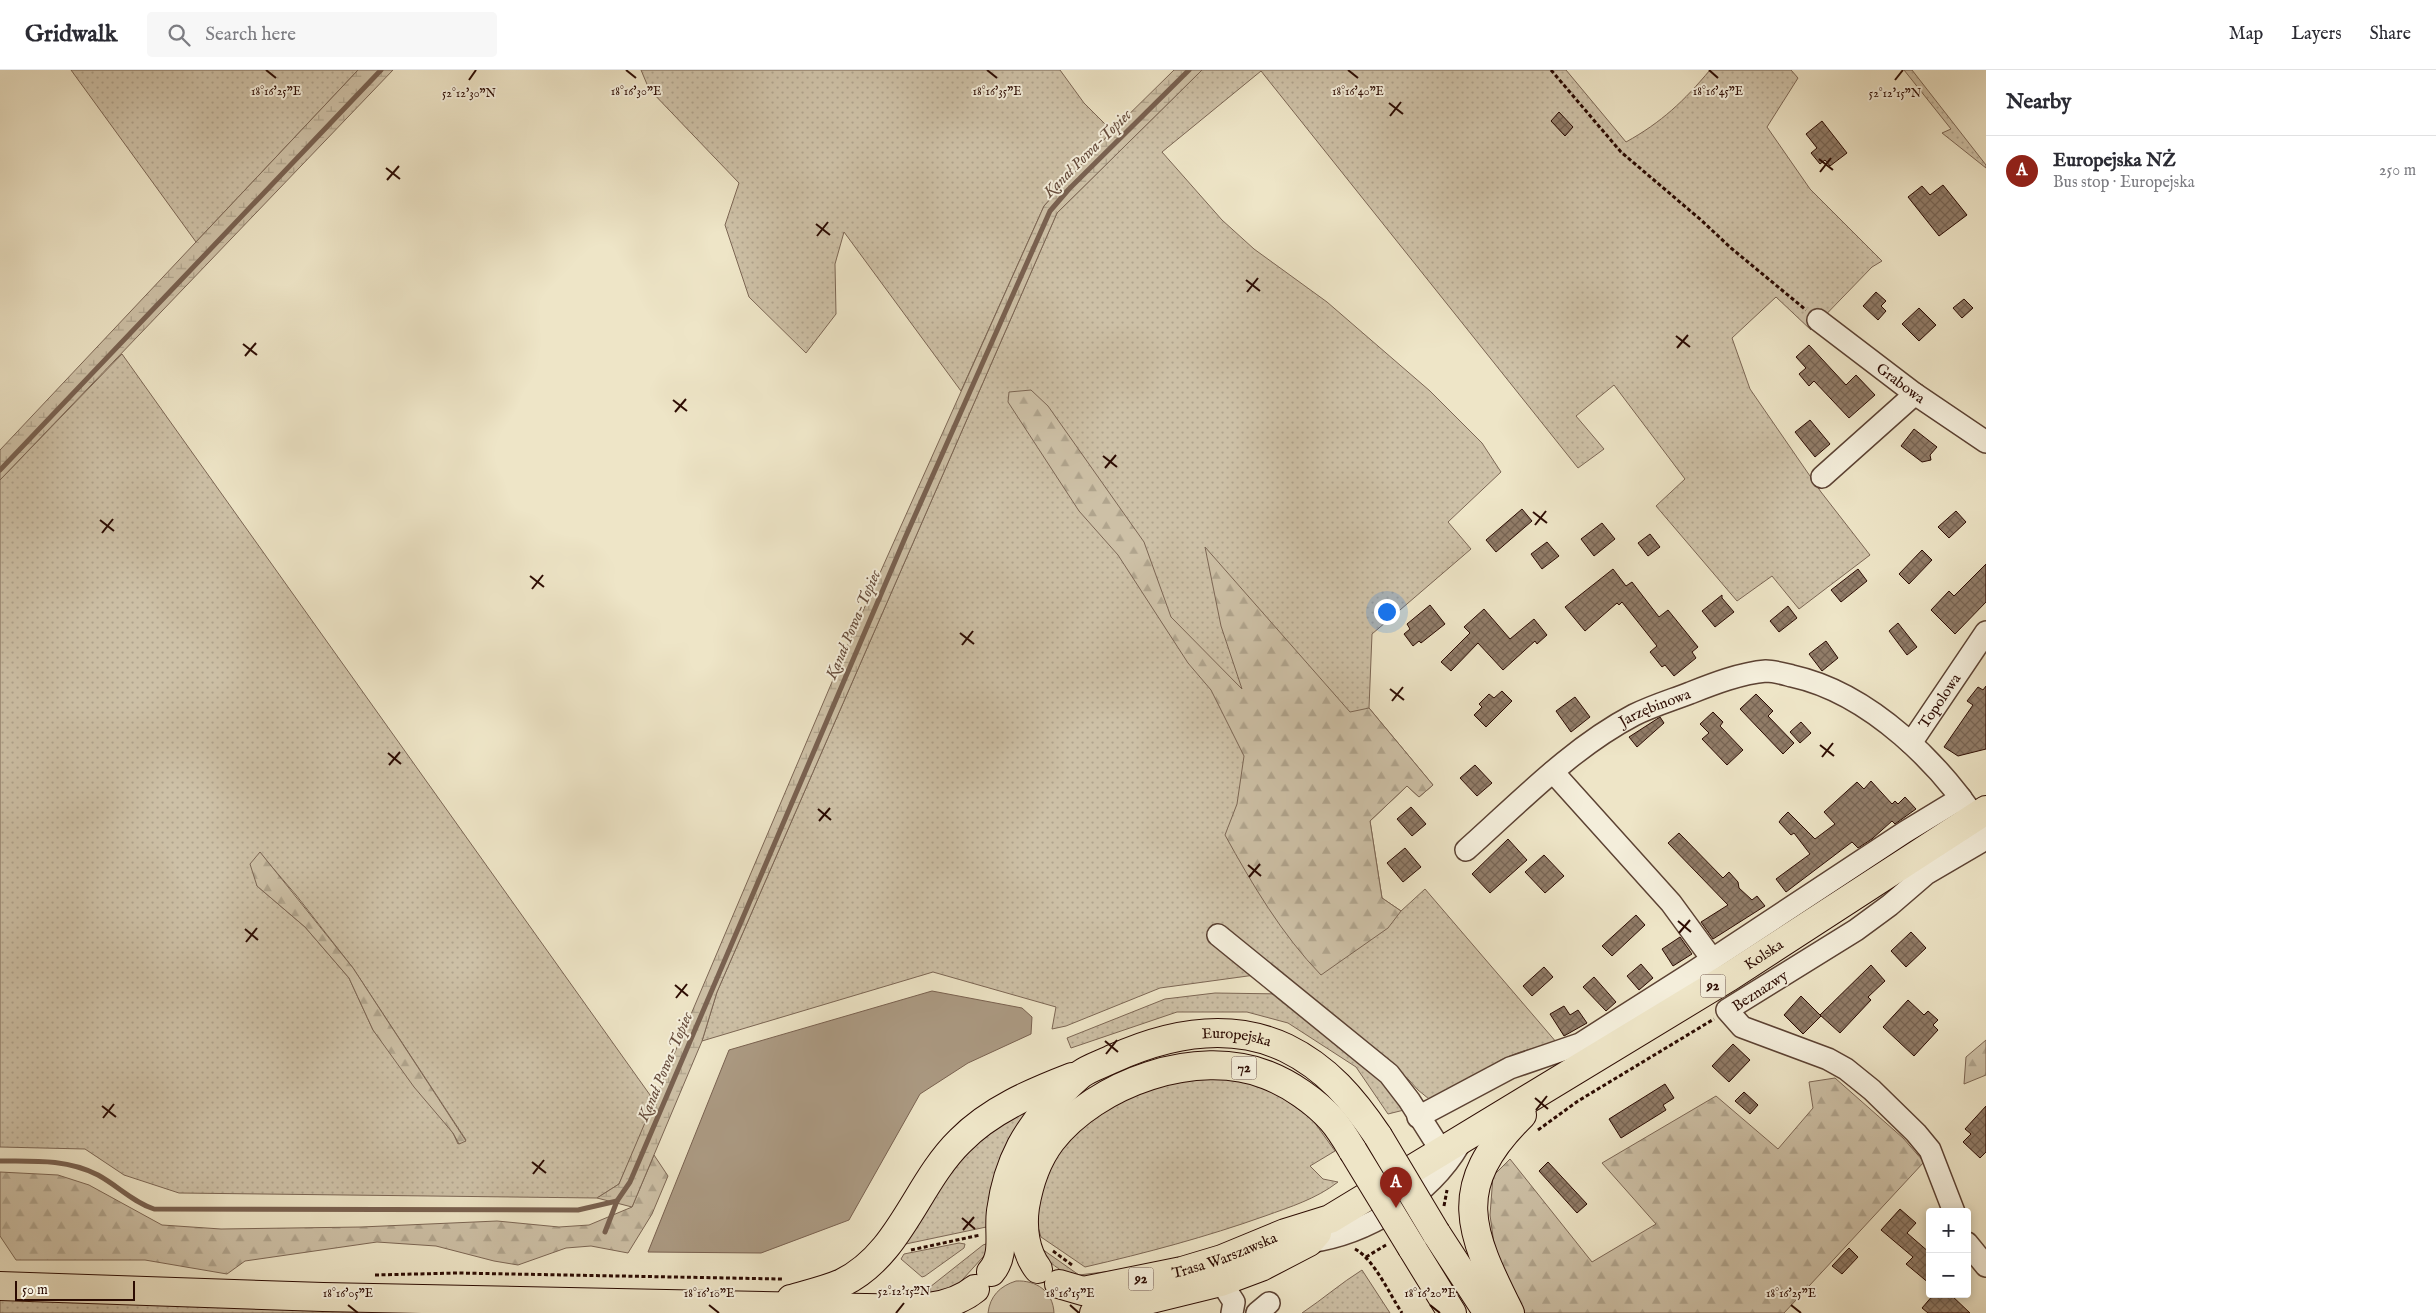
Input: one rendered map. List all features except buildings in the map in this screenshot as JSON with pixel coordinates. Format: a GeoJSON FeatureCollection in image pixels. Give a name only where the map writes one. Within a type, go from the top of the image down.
{"type":"FeatureCollection","features":[{"type":"Feature","properties":{"kind":"main road","name":"Kolska"},"geometry":{"type":"LineString","coordinates":[[1452,1146],[1729,977],[1974,808]]}},
{"type":"Feature","properties":{"kind":"main road","name":"Europejska"},"geometry":{"type":"LineString","coordinates":[[979,1292],[999,1259],[1000,1214],[1011,1166],[1035,1124],[1082,1073],[1132,1050],[1167,1038],[1187,1034],[1216,1033],[1253,1037],[1286,1048],[1332,1077],[1358,1106],[1378,1136],[1436,1233],[1488,1313]]}},
{"type":"Feature","properties":{"kind":"main road","name":"Europejska"},"geometry":{"type":"LineString","coordinates":[[1072,1313],[1068,1297],[1056,1268],[1028,1248],[1024,1234],[1024,1215],[1032,1174],[1045,1150],[1065,1125],[1087,1106],[1109,1094],[1158,1074],[1184,1067],[1218,1064],[1265,1074],[1290,1086],[1332,1120],[1452,1313]]}},
{"type":"Feature","properties":{"kind":"main road"},"geometry":{"type":"LineString","coordinates":[[767,1306],[842,1283],[869,1265],[887,1245],[959,1141],[1000,1110],[1044,1088],[1082,1073]]}},
{"type":"Feature","properties":{"kind":"main road"},"geometry":{"type":"LineString","coordinates":[[1510,1313],[1481,1250],[1474,1220],[1476,1183],[1480,1168],[1500,1137],[1555,1083]]}},
{"type":"Feature","properties":{"kind":"main road","name":"Trasa Warszawska"},"geometry":{"type":"LineString","coordinates":[[1056,1268],[1083,1291],[1182,1271],[1222,1259],[1285,1233],[1330,1219],[1452,1146]]}},
{"type":"Feature","properties":{"kind":"main road","name":"Trasa Warszawska"},"geometry":{"type":"LineString","coordinates":[[1094,1313],[1221,1282],[1261,1266],[1309,1242],[1330,1219]]}},
{"type":"Feature","properties":{"kind":"main road","name":"92"},"geometry":{"type":"LineString","coordinates":[[0,1286],[303,1296],[864,1308],[939,1306],[960,1301],[979,1292],[1001,1266],[1012,1264],[1056,1268]]}},
{"type":"Feature","properties":{"kind":"street","name":"Grabowa"},"geometry":{"type":"LineString","coordinates":[[1818,320],[1915,394],[1986,442]]}},
{"type":"Feature","properties":{"kind":"street"},"geometry":{"type":"LineString","coordinates":[[1822,477],[1915,394]]}},
{"type":"Feature","properties":{"kind":"street","name":"Topolowa"},"geometry":{"type":"LineString","coordinates":[[1911,743],[1986,632]]}},
{"type":"Feature","properties":{"kind":"street","name":"Jarzębinowa"},"geometry":{"type":"LineString","coordinates":[[1466,850],[1553,772],[1595,740],[1633,716],[1713,684],[1768,671],[1813,681],[1875,713]]}},
{"type":"Feature","properties":{"kind":"street","name":"Topolowa"},"geometry":{"type":"LineString","coordinates":[[1875,713],[1911,743],[1974,808]]}},
{"type":"Feature","properties":{"kind":"street"},"geometry":{"type":"LineString","coordinates":[[1553,772],[1671,903],[1712,960]]}},
{"type":"Feature","properties":{"kind":"street"},"geometry":{"type":"LineString","coordinates":[[1418,1117],[1510,1068],[1580,1044],[1712,960],[1905,832],[1974,808]]}},
{"type":"Feature","properties":{"kind":"street","name":"Beznazwy"},"geometry":{"type":"LineString","coordinates":[[1952,1208],[1930,1150],[1916,1133],[1872,1090],[1846,1070],[1828,1060],[1742,1027],[1727,1010],[1856,930],[1890,906],[1926,874],[1979,843],[1984,832],[1974,808]]}},
{"type":"Feature","properties":{"kind":"street"},"geometry":{"type":"LineString","coordinates":[[1218,935],[1390,1074],[1409,1100],[1418,1117],[1452,1146],[1451,1158],[1425,1185],[1396,1208],[1362,1226],[1327,1240],[1309,1242]]}},
{"type":"Feature","properties":{"kind":"street"},"geometry":{"type":"LineString","coordinates":[[1971,1248],[1986,1266]]}},
{"type":"Feature","properties":{"kind":"street"},"geometry":{"type":"LineString","coordinates":[[1221,1282],[1234,1302],[1232,1313]]}},
{"type":"Feature","properties":{"kind":"path"},"geometry":{"type":"LineString","coordinates":[[1551,70],[1621,152],[1731,248],[1818,320]]}},
{"type":"Feature","properties":{"kind":"path"},"geometry":{"type":"LineString","coordinates":[[1534,1134],[1578,1101],[1727,1010]]}},
{"type":"Feature","properties":{"kind":"path"},"geometry":{"type":"LineString","coordinates":[[887,1245],[896,1253],[982,1234]]}},
{"type":"Feature","properties":{"kind":"path"},"geometry":{"type":"LineString","coordinates":[[1353,1248],[1366,1257],[1402,1313]]}},
{"type":"Feature","properties":{"kind":"path"},"geometry":{"type":"LineString","coordinates":[[370,1275],[457,1273],[785,1279]]}},
{"type":"Feature","properties":{"kind":"green space"},"geometry":{"type":"Polygon","coordinates":[[[71,70],[358,70],[196,242],[71,70]]]}},
{"type":"Feature","properties":{"kind":"green space"},"geometry":{"type":"Polygon","coordinates":[[[358,70],[393,70],[0,480],[0,450],[358,70]]]}},
{"type":"Feature","properties":{"kind":"green space"},"geometry":{"type":"Polygon","coordinates":[[[641,70],[1060,70],[1084,103],[1112,131],[1044,206],[961,391],[844,232],[835,264],[836,314],[806,353],[749,297],[725,225],[739,183],[649,89],[641,70]]]}},
{"type":"Feature","properties":{"kind":"green space"},"geometry":{"type":"Polygon","coordinates":[[[1174,70],[1202,70],[1057,213],[717,992],[702,1041],[632,1207],[597,1198],[619,1184],[846,649],[1044,206],[1112,131],[1174,70]]]}},
{"type":"Feature","properties":{"kind":"green space"},"geometry":{"type":"Polygon","coordinates":[[[1202,70],[1566,70],[1626,142],[1651,127],[1672,110],[1710,70],[1791,70],[1798,78],[1767,127],[1810,189],[1882,261],[1872,267],[1811,330],[1776,297],[1732,338],[1750,389],[1821,492],[1870,555],[1799,609],[1772,576],[1737,601],[1656,506],[1685,479],[1614,385],[1576,416],[1604,449],[1578,468],[1261,71],[1162,152],[1222,220],[1254,249],[1327,302],[1430,391],[1482,443],[1501,472],[1448,522],[1471,549],[1372,634],[1369,708],[1433,785],[1419,797],[1407,786],[1370,821],[1382,898],[1401,911],[1425,889],[1557,1043],[1528,1050],[1501,1060],[1458,1088],[1439,1097],[1429,1099],[1409,1080],[1218,924],[1209,934],[1255,975],[1160,988],[1066,1026],[1052,1029],[1056,1007],[933,972],[702,1041],[717,992],[1057,213],[1202,70]]]}},
{"type":"Feature","properties":{"kind":"green space"},"geometry":{"type":"Polygon","coordinates":[[[1904,70],[1912,70],[1986,165],[1986,168],[1942,133],[1951,129],[1904,70]]]}},
{"type":"Feature","properties":{"kind":"green space"},"geometry":{"type":"Polygon","coordinates":[[[122,354],[655,1102],[619,1184],[597,1198],[179,1193],[124,1175],[85,1149],[0,1147],[0,480],[122,354]],[[260,853],[257,886],[305,927],[349,978],[373,1030],[453,1133],[458,1144],[466,1140],[353,968],[296,895],[260,853]]]}},
{"type":"Feature","properties":{"kind":"green space"},"geometry":{"type":"Polygon","coordinates":[[[1031,390],[1048,406],[1144,542],[1171,617],[1242,689],[1221,626],[1205,547],[1350,712],[1369,708],[1433,785],[1419,797],[1407,786],[1370,821],[1382,898],[1401,911],[1388,928],[1321,975],[1281,926],[1257,890],[1225,835],[1237,804],[1244,756],[1211,690],[1188,663],[1118,555],[1079,511],[1008,402],[1009,392],[1031,390]]]}},
{"type":"Feature","properties":{"kind":"green space"},"geometry":{"type":"Polygon","coordinates":[[[260,852],[353,968],[466,1141],[459,1144],[453,1133],[414,1087],[373,1030],[349,978],[305,927],[257,886],[250,864],[260,852]]]}},
{"type":"Feature","properties":{"kind":"green space"},"geometry":{"type":"Polygon","coordinates":[[[1215,993],[1283,994],[1362,1058],[1408,1109],[1388,1114],[1356,1067],[1288,1023],[1247,1012],[1177,1012],[1071,1048],[1067,1038],[1165,999],[1215,993]]]}},
{"type":"Feature","properties":{"kind":"green space"},"geometry":{"type":"Polygon","coordinates":[[[1986,1040],[1986,1075],[1964,1084],[1966,1057],[1986,1040]]]}},
{"type":"Feature","properties":{"kind":"green space"},"geometry":{"type":"Polygon","coordinates":[[[1189,1077],[1238,1078],[1273,1091],[1312,1119],[1335,1151],[1310,1166],[1323,1179],[1338,1182],[1303,1202],[1243,1224],[1176,1244],[1085,1267],[1041,1237],[1038,1227],[1031,1227],[1046,1170],[1062,1146],[1092,1118],[1110,1107],[1148,1090],[1189,1077]]]}},
{"type":"Feature","properties":{"kind":"green space"},"geometry":{"type":"Polygon","coordinates":[[[1835,1078],[1903,1138],[1924,1162],[1784,1313],[1523,1313],[1495,1251],[1490,1215],[1493,1176],[1510,1159],[1592,1262],[1656,1224],[1602,1163],[1716,1096],[1778,1149],[1813,1108],[1809,1082],[1835,1078]]]}},
{"type":"Feature","properties":{"kind":"green space"},"geometry":{"type":"Polygon","coordinates":[[[1034,1099],[991,1226],[901,1245],[969,1145],[1034,1099]]]}},
{"type":"Feature","properties":{"kind":"green space"},"geometry":{"type":"Polygon","coordinates":[[[654,1155],[668,1176],[652,1214],[628,1253],[591,1246],[566,1248],[518,1265],[494,1261],[436,1246],[377,1242],[245,1261],[227,1274],[145,1260],[16,1260],[0,1236],[0,1172],[58,1175],[89,1185],[162,1225],[221,1229],[361,1227],[497,1221],[559,1227],[589,1225],[632,1207],[654,1155]]]}},
{"type":"Feature","properties":{"kind":"green space"},"geometry":{"type":"Polygon","coordinates":[[[992,1242],[992,1247],[954,1289],[932,1298],[930,1287],[983,1245],[992,1242]]]}},
{"type":"Feature","properties":{"kind":"green space"},"geometry":{"type":"Polygon","coordinates":[[[1032,1242],[1079,1275],[1112,1271],[1083,1282],[1055,1266],[1042,1255],[1032,1242]]]}},
{"type":"Feature","properties":{"kind":"green space"},"geometry":{"type":"Polygon","coordinates":[[[959,1243],[965,1244],[964,1248],[922,1277],[901,1259],[904,1254],[959,1243]]]}},
{"type":"Feature","properties":{"kind":"green space"},"geometry":{"type":"Polygon","coordinates":[[[1362,1270],[1390,1313],[1302,1313],[1347,1280],[1362,1270]]]}},
{"type":"Feature","properties":{"kind":"green space"},"geometry":{"type":"Polygon","coordinates":[[[1016,1281],[1030,1282],[1042,1288],[1053,1305],[1054,1313],[988,1313],[991,1302],[997,1292],[1016,1281]]]}},
{"type":"Feature","properties":{"kind":"green space"},"geometry":{"type":"Polygon","coordinates":[[[0,1296],[518,1313],[0,1313],[0,1296]]]}},
{"type":"Feature","properties":{"kind":"shaded area"},"geometry":{"type":"Polygon","coordinates":[[[932,991],[1022,1008],[1032,1017],[1031,1034],[968,1063],[920,1094],[849,1220],[761,1253],[648,1252],[729,1050],[932,991]]]}},
{"type":"Feature","properties":{"kind":"waterway"},"geometry":{"type":"LineString","coordinates":[[0,470],[381,70]]}},
{"type":"Feature","properties":{"kind":"waterway","name":"Kanał Powa-Topiec"},"geometry":{"type":"LineString","coordinates":[[605,1232],[617,1201],[630,1182],[905,538],[1050,211],[1069,189],[1189,70]]}},
{"type":"Feature","properties":{"kind":"waterway"},"geometry":{"type":"LineString","coordinates":[[0,1161],[50,1162],[74,1166],[98,1175],[139,1202],[154,1209],[578,1210],[617,1201]]}},
{"type":"Feature","properties":{"kind":"place","name":"Europejska NŻ"},"geometry":{"type":"Point","coordinates":[1396,1208]}}]}
